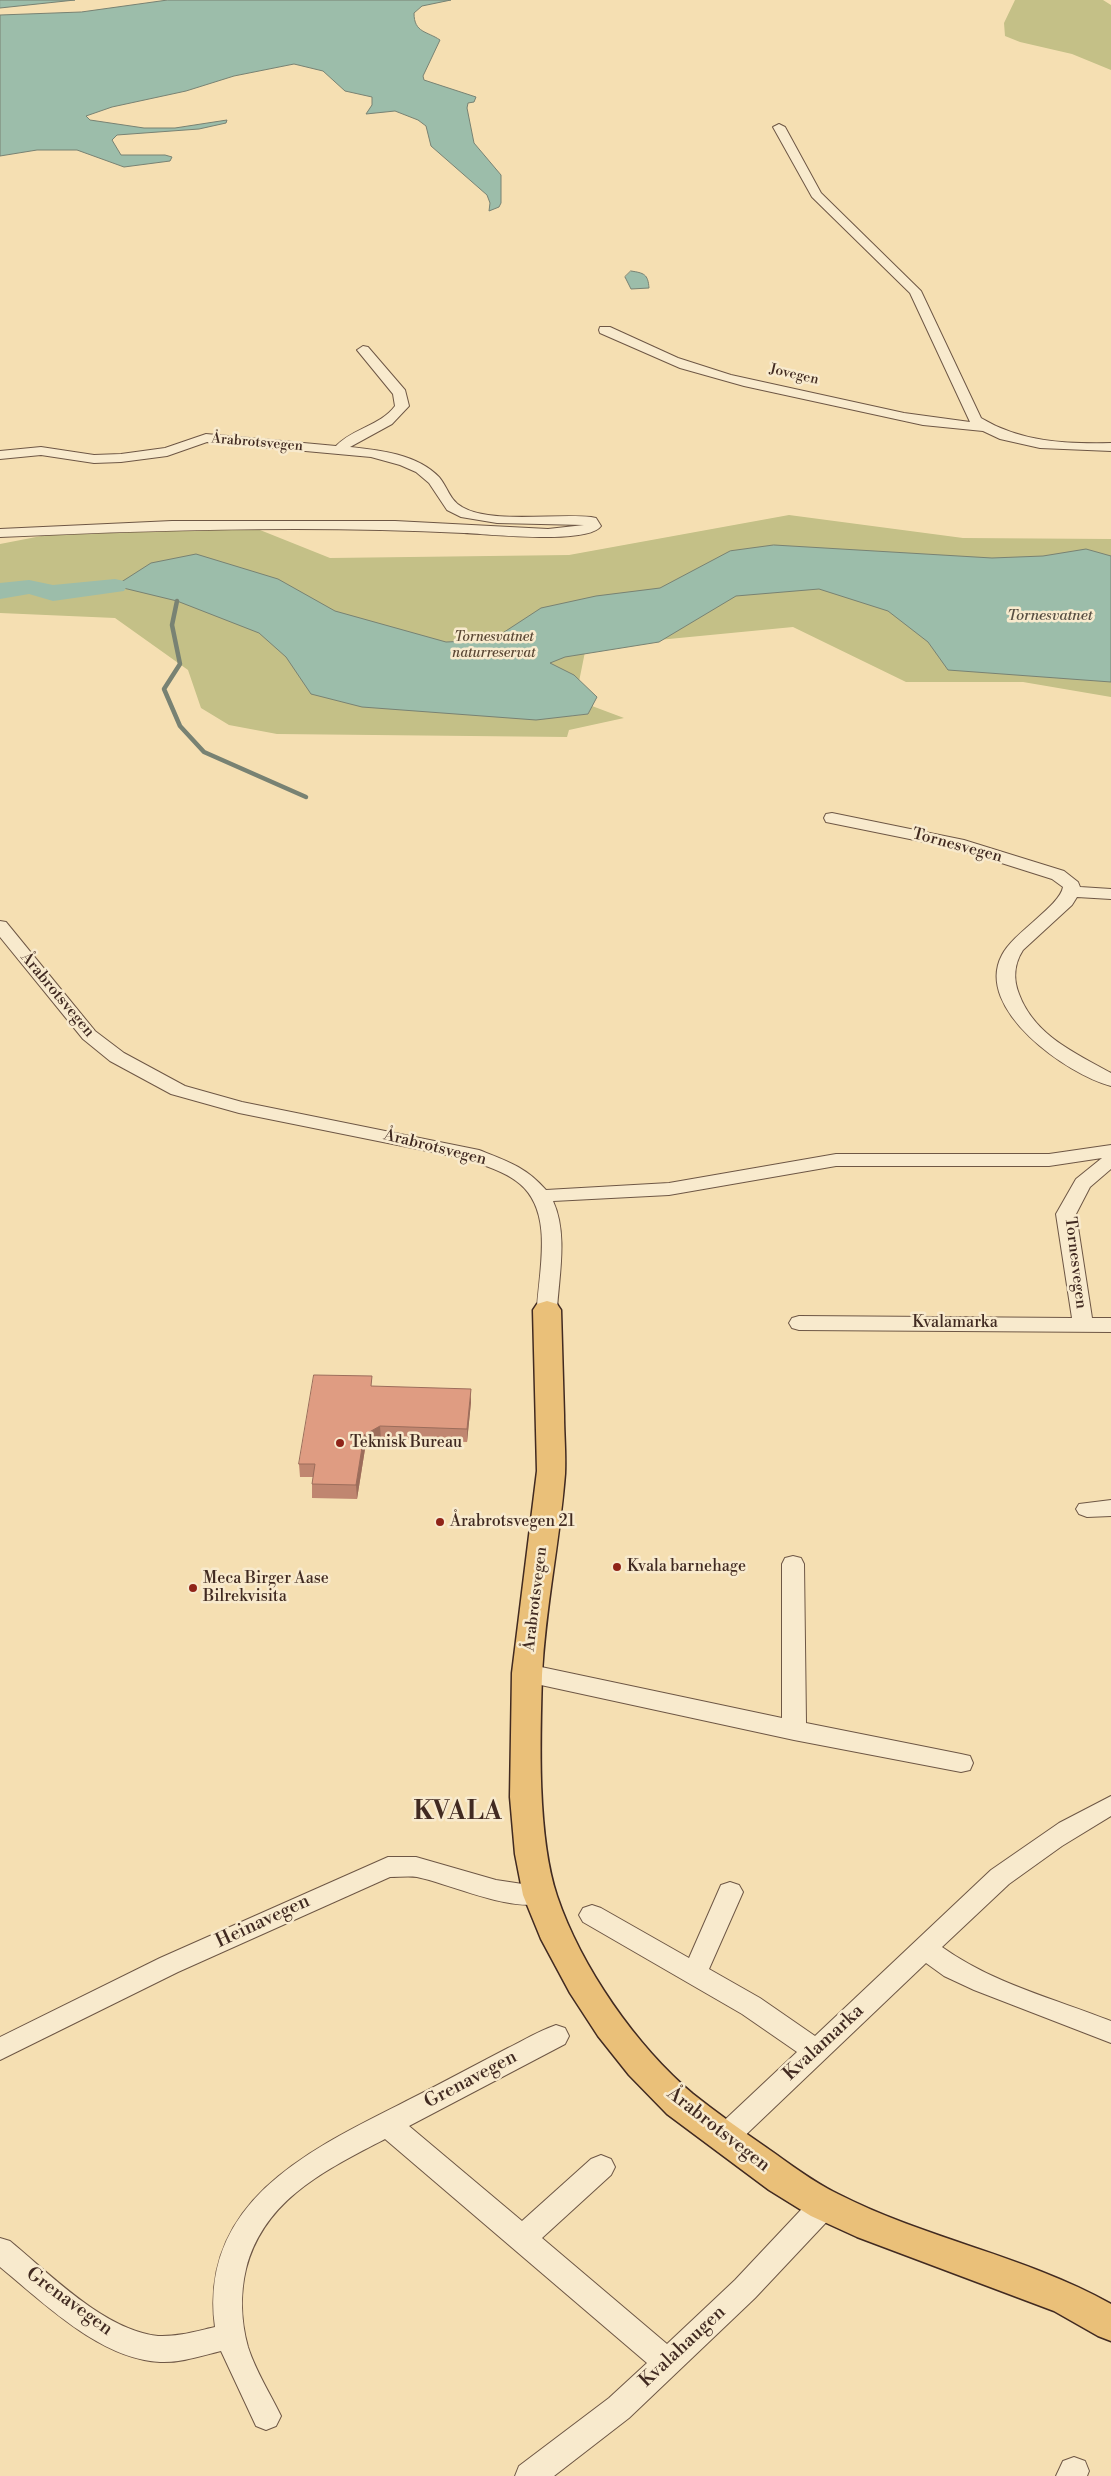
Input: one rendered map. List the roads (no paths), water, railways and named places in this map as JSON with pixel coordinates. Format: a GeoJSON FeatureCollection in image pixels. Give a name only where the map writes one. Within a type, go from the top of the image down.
{"type":"FeatureCollection","features":[{"type":"Feature","properties":{"kind":"main road","name":"Årabrotsvegen"},"geometry":{"type":"LineString","coordinates":[[547,1310],[550,1471],[527,1673],[526,1798],[530,1854],[540,1895],[562,1946],[582,1983],[610,2026],[641,2064],[679,2103],[782,2179],[824,2205],[910,2243],[1094,2309],[1111,2324]]}},
{"type":"Feature","properties":{"kind":"street","name":"Jovegen"},"geometry":{"type":"LineString","coordinates":[[779,127],[816,195],[914,291],[970,413],[983,427]]}},
{"type":"Feature","properties":{"kind":"street","name":"Jovegen"},"geometry":{"type":"LineString","coordinates":[[605,330],[696,369],[802,393],[890,416],[943,424],[983,427],[1005,436],[1049,444],[1111,447]]}},
{"type":"Feature","properties":{"kind":"street"},"geometry":{"type":"LineString","coordinates":[[339,450],[350,440],[385,424],[396,416],[402,406],[400,393],[386,374],[363,350]]}},
{"type":"Feature","properties":{"kind":"street","name":"Årabrotsvegen"},"geometry":{"type":"LineString","coordinates":[[0,456],[41,451],[94,459],[122,458],[168,452],[206,438],[339,450],[396,459],[418,468],[434,480],[450,505],[465,514],[581,520],[590,521],[594,526],[580,531],[548,533],[432,526],[288,525],[172,525],[0,533]]}},
{"type":"Feature","properties":{"kind":"street","name":"Tornesvegen"},"geometry":{"type":"LineString","coordinates":[[832,818],[958,844],[1058,876],[1072,886],[1071,892]]}},
{"type":"Feature","properties":{"kind":"street"},"geometry":{"type":"LineString","coordinates":[[1111,894],[1071,892],[1056,912],[1018,945],[1006,967],[1006,983],[1012,1002],[1033,1031],[1063,1054],[1111,1080]]}},
{"type":"Feature","properties":{"kind":"street","name":"Årabrotsvegen"},"geometry":{"type":"LineString","coordinates":[[0,926],[89,1035],[139,1071],[178,1090],[231,1105],[472,1154],[503,1166],[526,1179],[541,1196],[549,1214],[551,1238],[547,1310]]}},
{"type":"Feature","properties":{"kind":"street"},"geometry":{"type":"LineString","coordinates":[[541,1196],[669,1189],[836,1160],[1049,1160],[1111,1151]]}},
{"type":"Feature","properties":{"kind":"street","name":"Tornesvegen"},"geometry":{"type":"LineString","coordinates":[[1083,1324],[1066,1214],[1072,1199],[1084,1179],[1111,1161]]}},
{"type":"Feature","properties":{"kind":"street","name":"Kvalamarka"},"geometry":{"type":"LineString","coordinates":[[799,1323],[1111,1325]]}},
{"type":"Feature","properties":{"kind":"street"},"geometry":{"type":"LineString","coordinates":[[1088,1509],[1111,1508]]}},
{"type":"Feature","properties":{"kind":"street"},"geometry":{"type":"LineString","coordinates":[[793,1564],[794,1730]]}},
{"type":"Feature","properties":{"kind":"street","name":"Årabrotsvegen"},"geometry":{"type":"LineString","coordinates":[[527,1673],[794,1730],[961,1762]]}},
{"type":"Feature","properties":{"kind":"street","name":"Kvalamarka"},"geometry":{"type":"LineString","coordinates":[[724,2138],[1000,1878],[1038,1848],[1079,1822],[1111,1805]]}},
{"type":"Feature","properties":{"kind":"street","name":"Heinavegen"},"geometry":{"type":"LineString","coordinates":[[0,2049],[169,1966],[388,1867],[416,1867],[496,1890],[540,1895]]}},
{"type":"Feature","properties":{"kind":"street"},"geometry":{"type":"LineString","coordinates":[[696,1973],[730,1892]]}},
{"type":"Feature","properties":{"kind":"street"},"geometry":{"type":"LineString","coordinates":[[592,1915],[751,2006],[816,2051]]}},
{"type":"Feature","properties":{"kind":"street"},"geometry":{"type":"LineString","coordinates":[[924,1949],[953,1970],[1111,2032]]}},
{"type":"Feature","properties":{"kind":"street","name":"Grenavegen"},"geometry":{"type":"LineString","coordinates":[[266,2416],[246,2376],[231,2336],[227,2292],[232,2263],[242,2236],[258,2211],[276,2192],[309,2167],[556,2036]]}},
{"type":"Feature","properties":{"kind":"street"},"geometry":{"type":"LineString","coordinates":[[387,2124],[667,2362]]}},
{"type":"Feature","properties":{"kind":"street"},"geometry":{"type":"LineString","coordinates":[[522,2239],[602,2168]]}},
{"type":"Feature","properties":{"kind":"street","name":"Kvalahaugen"},"geometry":{"type":"LineString","coordinates":[[530,2476],[619,2408],[745,2289],[824,2205]]}},
{"type":"Feature","properties":{"kind":"street","name":"Grenavegen"},"geometry":{"type":"LineString","coordinates":[[0,2250],[85,2317],[113,2336],[135,2345],[159,2350],[231,2336]]}},
{"type":"Feature","properties":{"kind":"water"},"geometry":{"type":"Polygon","coordinates":[[[0,0],[75,0],[0,8],[0,0]]]}},
{"type":"Feature","properties":{"kind":"water"},"geometry":{"type":"Polygon","coordinates":[[[168,0],[451,0],[422,6],[414,13],[416,24],[419,28],[440,40],[423,76],[424,80],[476,97],[474,102],[468,103],[467,108],[474,143],[501,175],[501,203],[499,207],[489,211],[490,203],[487,195],[431,146],[426,126],[418,120],[395,111],[366,114],[372,105],[372,97],[345,91],[323,71],[294,64],[234,76],[186,91],[112,107],[86,116],[90,120],[144,128],[175,128],[227,120],[226,123],[199,129],[117,135],[112,140],[121,155],[165,155],[172,157],[170,161],[124,167],[77,150],[37,150],[0,156],[0,15],[81,12],[168,0]]]}},
{"type":"Feature","properties":{"kind":"water"},"geometry":{"type":"Polygon","coordinates":[[[631,271],[644,275],[648,280],[649,288],[631,289],[625,277],[631,271]]]}},
{"type":"Feature","properties":{"kind":"water","name":"Tornesvatnet"},"geometry":{"type":"Polygon","coordinates":[[[774,545],[992,558],[1043,556],[1086,549],[1111,556],[1111,682],[948,670],[928,642],[888,611],[819,589],[736,596],[659,642],[565,657],[550,663],[574,675],[597,697],[588,714],[536,720],[362,707],[311,694],[286,657],[259,633],[177,601],[115,586],[151,563],[196,554],[278,579],[335,611],[446,642],[492,640],[541,608],[596,596],[660,588],[730,551],[774,545]]]}},
{"type":"Feature","properties":{"kind":"waterway"},"geometry":{"type":"LineString","coordinates":[[0,591],[29,587],[53,593],[115,586]]}},
{"type":"Feature","properties":{"kind":"waterway"},"geometry":{"type":"LineString","coordinates":[[177,601],[172,625],[180,664],[164,689],[180,726],[204,752],[306,797]]}},
{"type":"Feature","properties":{"kind":"place","name":"Teknisk Bureau"},"geometry":{"type":"Point","coordinates":[340,1443]}},
{"type":"Feature","properties":{"kind":"place","name":"Årabrotsvegen 21"},"geometry":{"type":"Point","coordinates":[440,1522]}},
{"type":"Feature","properties":{"kind":"place","name":"Kvala barnehage"},"geometry":{"type":"Point","coordinates":[617,1567]}},
{"type":"Feature","properties":{"kind":"place","name":"Meca Birger Aase Bilrekvisita"},"geometry":{"type":"Point","coordinates":[193,1588]}},
{"type":"Feature","properties":{"kind":"district","name":"KVALA"},"geometry":{"type":"Point","coordinates":[458,1813]}},
{"type":"Feature","properties":{"kind":"park label","name":"Tornesvatnet naturreservat"},"geometry":{"type":"Point","coordinates":[494,646]}}]}
